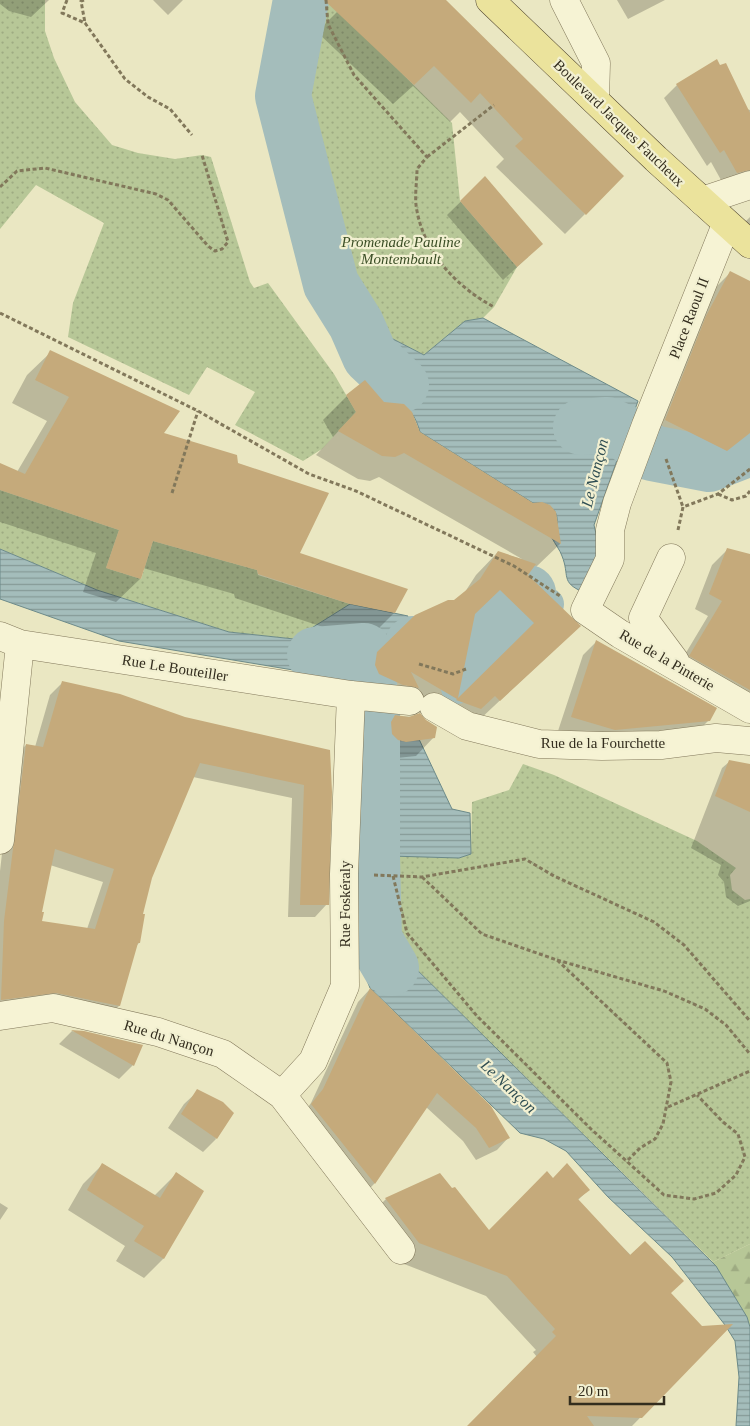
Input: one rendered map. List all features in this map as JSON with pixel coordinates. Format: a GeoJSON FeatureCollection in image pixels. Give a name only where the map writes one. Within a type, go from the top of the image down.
{"type":"FeatureCollection","features":[{"type":"Feature","properties":{"kind":"main road","name":"Boulevard Jacques Faucheux"},"geometry":{"type":"LineString","coordinates":[[490,0],[726,225],[750,244]]}},
{"type":"Feature","properties":{"kind":"street"},"geometry":{"type":"LineString","coordinates":[[564,0],[596,63],[594,100]]}},
{"type":"Feature","properties":{"kind":"street"},"geometry":{"type":"LineString","coordinates":[[702,201],[750,185]]}},
{"type":"Feature","properties":{"kind":"street","name":"Place Raoul II"},"geometry":{"type":"LineString","coordinates":[[585,610],[610,558],[610,530],[617,503],[726,225]]}},
{"type":"Feature","properties":{"kind":"street"},"geometry":{"type":"LineString","coordinates":[[671,558],[643,618],[681,669]]}},
{"type":"Feature","properties":{"kind":"street","name":"Rue de la Pinterie"},"geometry":{"type":"LineString","coordinates":[[585,610],[620,634],[750,708]]}},
{"type":"Feature","properties":{"kind":"street"},"geometry":{"type":"LineString","coordinates":[[0,840],[10,640]]}},
{"type":"Feature","properties":{"kind":"street","name":"Rue Le Bouteiller"},"geometry":{"type":"LineString","coordinates":[[10,640],[351,695]]}},
{"type":"Feature","properties":{"kind":"street","name":"Rue de la Fourchette"},"geometry":{"type":"LineString","coordinates":[[351,695],[422,704],[467,726],[538,744],[662,745],[716,738],[750,741]]}},
{"type":"Feature","properties":{"kind":"street","name":"Rue Foskéraly"},"geometry":{"type":"LineString","coordinates":[[282,1094],[313,1061],[345,986],[344,874],[351,695]]}},
{"type":"Feature","properties":{"kind":"street","name":"Rue du Nançon"},"geometry":{"type":"LineString","coordinates":[[0,1016],[53,1008],[158,1032],[223,1054],[282,1094],[401,1250]]}},
{"type":"Feature","properties":{"kind":"path"},"geometry":{"type":"LineString","coordinates":[[67,0],[62,13],[86,23]]}},
{"type":"Feature","properties":{"kind":"path"},"geometry":{"type":"LineString","coordinates":[[84,0],[82,1],[86,23],[126,79],[148,97],[170,109],[192,135]]}},
{"type":"Feature","properties":{"kind":"path"},"geometry":{"type":"LineString","coordinates":[[326,0],[328,24],[354,74],[426,158]]}},
{"type":"Feature","properties":{"kind":"path"},"geometry":{"type":"LineString","coordinates":[[494,105],[426,158],[416,169],[417,211],[433,255],[472,295],[494,307]]}},
{"type":"Feature","properties":{"kind":"path"},"geometry":{"type":"LineString","coordinates":[[0,186],[17,171],[45,168],[156,194],[168,200],[208,246],[215,250],[222,250],[228,242],[202,156]]}},
{"type":"Feature","properties":{"kind":"path"},"geometry":{"type":"LineString","coordinates":[[0,313],[198,411],[309,474],[356,491],[514,566],[553,592],[585,610]]}},
{"type":"Feature","properties":{"kind":"path"},"geometry":{"type":"LineString","coordinates":[[172,493],[198,411]]}},
{"type":"Feature","properties":{"kind":"path"},"geometry":{"type":"LineString","coordinates":[[669,466],[683,507],[671,558]]}},
{"type":"Feature","properties":{"kind":"path"},"geometry":{"type":"LineString","coordinates":[[683,507],[718,494],[750,469]]}},
{"type":"Feature","properties":{"kind":"path"},"geometry":{"type":"LineString","coordinates":[[718,494],[732,500],[746,496],[750,491]]}},
{"type":"Feature","properties":{"kind":"path"},"geometry":{"type":"LineString","coordinates":[[419,664],[453,674]]}},
{"type":"Feature","properties":{"kind":"path"},"geometry":{"type":"LineString","coordinates":[[450,678],[453,674],[466,669]]}},
{"type":"Feature","properties":{"kind":"path"},"geometry":{"type":"LineString","coordinates":[[382,875],[422,877],[525,859],[554,876],[654,922],[684,945],[750,1021]]}},
{"type":"Feature","properties":{"kind":"path"},"geometry":{"type":"LineString","coordinates":[[393,876],[407,933],[477,1016],[626,1162],[664,1195],[694,1199],[716,1193],[736,1175],[745,1156],[738,1134],[723,1122],[697,1095]]}},
{"type":"Feature","properties":{"kind":"path"},"geometry":{"type":"LineString","coordinates":[[422,877],[482,934],[557,960],[664,991],[705,1009],[726,1025],[750,1054]]}},
{"type":"Feature","properties":{"kind":"path"},"geometry":{"type":"LineString","coordinates":[[557,960],[667,1063],[671,1082],[668,1107],[663,1124],[655,1139],[640,1148],[626,1162]]}},
{"type":"Feature","properties":{"kind":"path"},"geometry":{"type":"LineString","coordinates":[[668,1107],[750,1071]]}},
{"type":"Feature","properties":{"kind":"green space"},"geometry":{"type":"Polygon","coordinates":[[[0,0],[45,0],[45,31],[54,58],[75,102],[112,145],[138,153],[175,159],[202,155],[211,157],[250,282],[254,288],[268,283],[334,374],[356,412],[322,449],[303,461],[235,425],[255,392],[207,367],[189,395],[68,337],[73,303],[104,223],[36,185],[0,229],[0,0]]]}},
{"type":"Feature","properties":{"kind":"green space","name":"Promenade Pauline Montembault"},"geometry":{"type":"Polygon","coordinates":[[[301,0],[347,0],[369,41],[452,123],[460,201],[517,267],[494,307],[483,318],[465,321],[424,355],[393,339],[370,322],[356,324],[331,284],[283,96],[301,0]]]}},
{"type":"Feature","properties":{"kind":"green space"},"geometry":{"type":"Polygon","coordinates":[[[0,490],[119,530],[106,568],[141,579],[153,541],[257,570],[258,575],[350,604],[294,639],[229,632],[97,590],[0,549],[0,490]]]}},
{"type":"Feature","properties":{"kind":"green space"},"geometry":{"type":"Polygon","coordinates":[[[505,585],[537,606],[474,664],[466,655],[472,616],[505,585]]]}},
{"type":"Feature","properties":{"kind":"green space"},"geometry":{"type":"Polygon","coordinates":[[[523,764],[554,775],[697,841],[736,868],[730,875],[732,890],[745,900],[750,899],[750,1244],[713,1262],[392,945],[372,856],[471,854],[472,802],[509,790],[523,764]]]}},
{"type":"Feature","properties":{"kind":"green space"},"geometry":{"type":"Polygon","coordinates":[[[750,1244],[750,1354],[701,1272],[713,1262],[750,1244]]]}},
{"type":"Feature","properties":{"kind":"water"},"geometry":{"type":"Polygon","coordinates":[[[483,318],[638,401],[594,525],[601,556],[583,592],[568,581],[562,556],[552,538],[557,525],[557,518],[552,508],[541,503],[533,503],[420,432],[415,419],[408,409],[398,404],[384,402],[365,380],[342,326],[370,322],[393,339],[424,355],[465,321],[483,318]]]}},
{"type":"Feature","properties":{"kind":"water"},"geometry":{"type":"Polygon","coordinates":[[[0,549],[97,590],[229,632],[294,639],[350,604],[408,616],[400,645],[378,652],[375,659],[373,678],[293,670],[119,641],[0,599],[0,549]]]}},
{"type":"Feature","properties":{"kind":"water"},"geometry":{"type":"Polygon","coordinates":[[[391,709],[392,734],[404,741],[418,737],[452,809],[470,813],[471,854],[459,858],[355,855],[358,710],[391,709]]]}},
{"type":"Feature","properties":{"kind":"water"},"geometry":{"type":"Polygon","coordinates":[[[379,895],[382,921],[392,945],[716,1266],[747,1317],[750,1327],[750,1426],[736,1426],[739,1377],[735,1341],[725,1325],[672,1257],[608,1197],[566,1151],[544,1139],[520,1133],[370,988],[357,955],[354,896],[379,895]]]}},
{"type":"Feature","properties":{"kind":"building"},"geometry":{"type":"Polygon","coordinates":[[[324,0],[446,0],[624,176],[586,215],[515,146],[523,139],[480,93],[471,103],[434,66],[414,85],[324,0]]]}},
{"type":"Feature","properties":{"kind":"building"},"geometry":{"type":"Polygon","coordinates":[[[717,59],[720,65],[726,63],[750,113],[750,170],[737,173],[724,150],[720,153],[676,84],[717,59]]]}},
{"type":"Feature","properties":{"kind":"building"},"geometry":{"type":"Polygon","coordinates":[[[485,176],[543,244],[517,267],[460,201],[485,176]]]}},
{"type":"Feature","properties":{"kind":"building"},"geometry":{"type":"Polygon","coordinates":[[[730,271],[750,281],[750,433],[727,451],[665,420],[706,316],[730,271]]]}},
{"type":"Feature","properties":{"kind":"building"},"geometry":{"type":"Polygon","coordinates":[[[50,350],[180,411],[164,433],[237,455],[238,463],[329,493],[300,553],[408,589],[395,613],[350,604],[258,574],[257,570],[153,541],[141,579],[106,568],[119,530],[0,490],[0,463],[25,474],[69,397],[35,380],[50,350]]]}},
{"type":"Feature","properties":{"kind":"building"},"geometry":{"type":"Polygon","coordinates":[[[365,380],[384,402],[404,404],[412,412],[420,432],[533,503],[542,502],[550,505],[556,512],[561,544],[404,453],[395,457],[382,456],[338,431],[356,412],[346,395],[365,380]]]}},
{"type":"Feature","properties":{"kind":"building"},"geometry":{"type":"Polygon","coordinates":[[[727,548],[750,554],[750,690],[689,656],[722,601],[709,594],[727,548]]]}},
{"type":"Feature","properties":{"kind":"building"},"geometry":{"type":"Polygon","coordinates":[[[498,551],[536,564],[528,575],[581,626],[500,701],[495,696],[481,709],[456,700],[411,672],[419,688],[403,685],[379,674],[375,665],[377,652],[415,615],[448,600],[454,600],[480,579],[498,551]],[[500,590],[475,614],[458,698],[534,623],[500,590]]]}},
{"type":"Feature","properties":{"kind":"building"},"geometry":{"type":"Polygon","coordinates":[[[596,640],[717,708],[710,721],[615,730],[571,717],[596,640]]]}},
{"type":"Feature","properties":{"kind":"building"},"geometry":{"type":"Polygon","coordinates":[[[62,681],[120,694],[185,717],[330,750],[332,792],[329,905],[300,905],[304,785],[200,763],[152,878],[143,914],[145,914],[140,943],[138,943],[120,1006],[56,993],[1,1000],[4,921],[26,744],[43,747],[62,681]],[[55,849],[42,912],[44,912],[42,921],[95,929],[114,869],[55,849]]]}},
{"type":"Feature","properties":{"kind":"building"},"geometry":{"type":"Polygon","coordinates":[[[420,713],[426,720],[437,727],[435,738],[406,742],[398,740],[392,734],[391,722],[395,715],[409,717],[420,713]]]}},
{"type":"Feature","properties":{"kind":"building"},"geometry":{"type":"Polygon","coordinates":[[[729,760],[750,764],[750,812],[715,796],[729,760]]]}},
{"type":"Feature","properties":{"kind":"building"},"geometry":{"type":"Polygon","coordinates":[[[370,988],[491,1106],[510,1138],[489,1148],[476,1128],[437,1093],[375,1184],[311,1104],[323,1089],[370,988]]]}},
{"type":"Feature","properties":{"kind":"building"},"geometry":{"type":"Polygon","coordinates":[[[71,1030],[84,1031],[143,1045],[134,1066],[71,1030]]]}},
{"type":"Feature","properties":{"kind":"building"},"geometry":{"type":"Polygon","coordinates":[[[197,1089],[223,1102],[234,1113],[217,1139],[181,1114],[197,1089]]]}},
{"type":"Feature","properties":{"kind":"building"},"geometry":{"type":"Polygon","coordinates":[[[102,1163],[160,1198],[176,1172],[204,1191],[164,1259],[134,1241],[144,1226],[87,1190],[102,1163]]]}},
{"type":"Feature","properties":{"kind":"building"},"geometry":{"type":"Polygon","coordinates":[[[567,1163],[590,1190],[578,1199],[630,1255],[645,1241],[684,1281],[671,1293],[702,1326],[733,1324],[642,1418],[587,1416],[594,1426],[467,1426],[556,1336],[552,1332],[555,1329],[507,1276],[419,1243],[385,1198],[440,1173],[452,1188],[455,1187],[489,1230],[547,1171],[553,1178],[567,1163]]]}},
{"type":"Feature","properties":{"kind":"waterway"},"geometry":{"type":"LineString","coordinates":[[301,0],[283,96],[331,284],[356,324],[370,356],[401,385]]}},
{"type":"Feature","properties":{"kind":"waterway","name":"Le Nançon"},"geometry":{"type":"LineString","coordinates":[[581,427],[607,425],[627,434],[652,453],[709,464],[750,448]]}},
{"type":"Feature","properties":{"kind":"waterway"},"geometry":{"type":"LineString","coordinates":[[413,644],[451,653],[472,645],[528,593]]}},
{"type":"Feature","properties":{"kind":"waterway","name":"Le Nançon"},"geometry":{"type":"LineString","coordinates":[[457,688],[548,604]]}},
{"type":"Feature","properties":{"kind":"waterway","name":"Le Nançon"},"geometry":{"type":"LineString","coordinates":[[315,655],[364,651],[372,707],[374,939],[391,968]]}}]}
